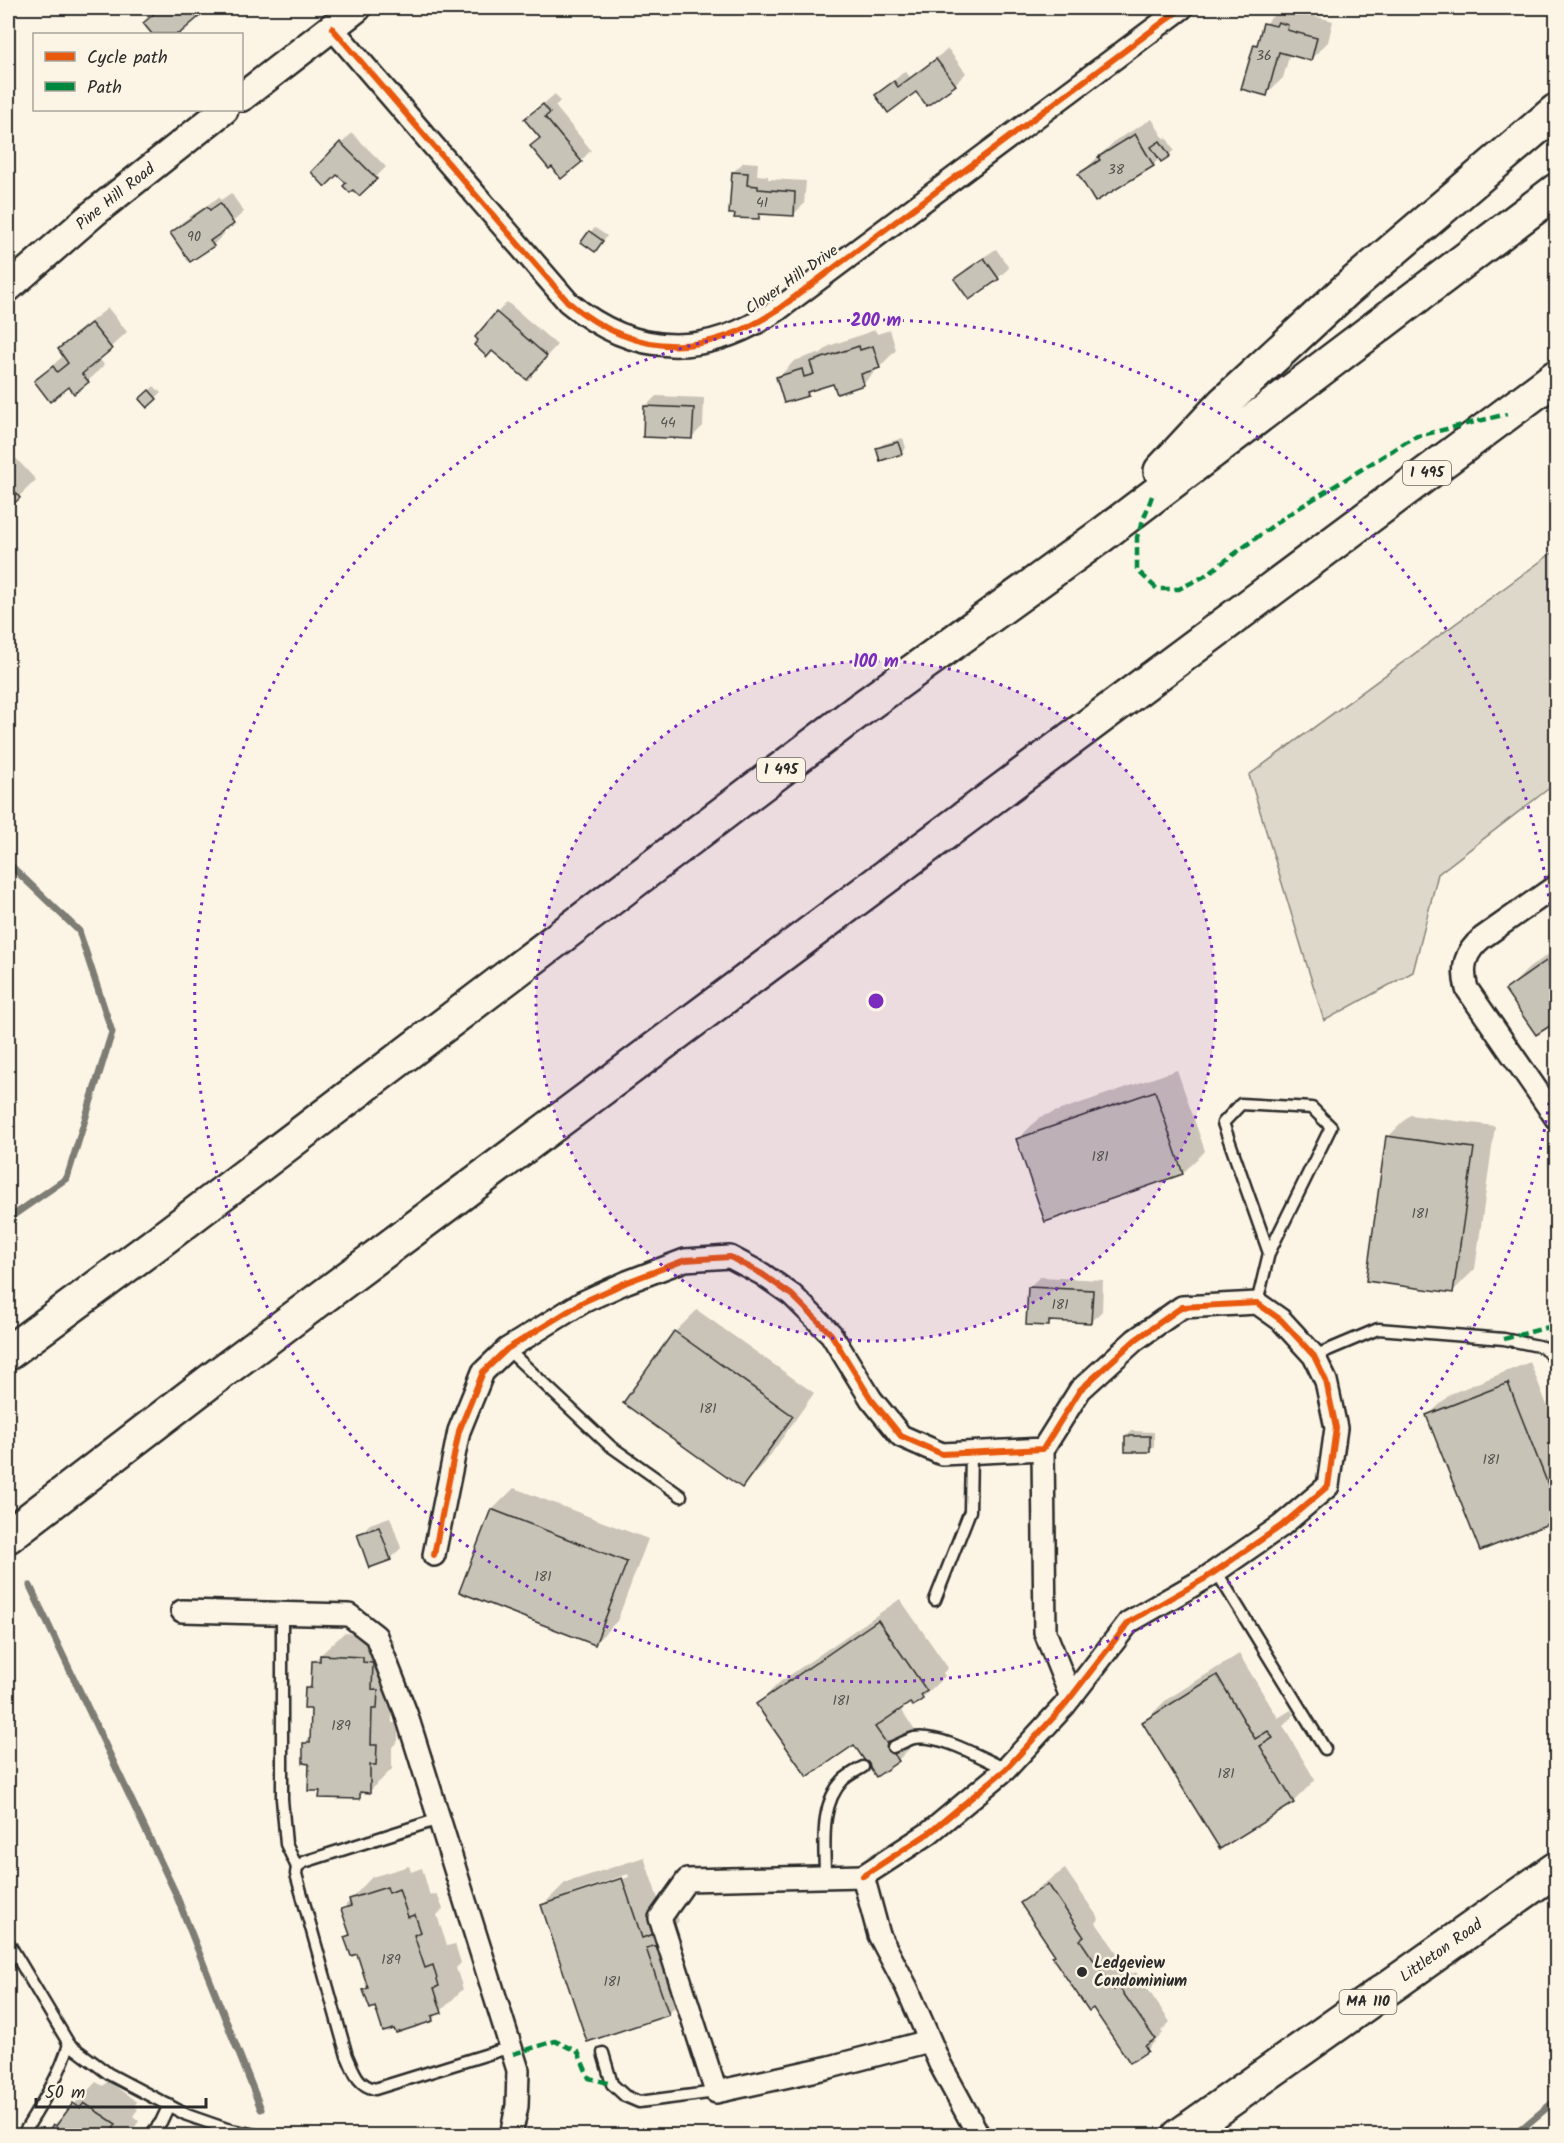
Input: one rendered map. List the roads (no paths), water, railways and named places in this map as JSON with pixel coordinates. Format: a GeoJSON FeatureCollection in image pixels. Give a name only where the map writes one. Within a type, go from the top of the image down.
{"type":"FeatureCollection","features":[{"type":"Feature","properties":{"kind":"main road"},"geometry":{"type":"LineString","coordinates":[[1102,535],[1242,387],[1346,290],[1557,111]]}},
{"type":"Feature","properties":{"kind":"main road","name":"I 495"},"geometry":{"type":"LineString","coordinates":[[8,1353],[153,1246],[858,711],[1102,535],[1557,191]]}},
{"type":"Feature","properties":{"kind":"main road","name":"I 495"},"geometry":{"type":"LineString","coordinates":[[8,1536],[222,1371],[1557,377]]}},
{"type":"Feature","properties":{"kind":"main road"},"geometry":{"type":"LineString","coordinates":[[1298,569],[1423,491],[1557,402]]}},
{"type":"Feature","properties":{"kind":"main road","name":"Littleton Road"},"geometry":{"type":"LineString","coordinates":[[1179,2136],[1557,1869]]}},
{"type":"Feature","properties":{"kind":"street"},"geometry":{"type":"LineString","coordinates":[[243,95],[357,8]]}},
{"type":"Feature","properties":{"kind":"street","name":"Clover Hill Drive"},"geometry":{"type":"LineString","coordinates":[[332,28],[568,302],[601,326],[625,337],[658,344],[690,345],[729,337],[777,311],[1182,8]]}},
{"type":"Feature","properties":{"kind":"street","name":"Pine Hill Road"},"geometry":{"type":"LineString","coordinates":[[8,288],[94,213],[223,111]]}},
{"type":"Feature","properties":{"kind":"street"},"geometry":{"type":"LineString","coordinates":[[1557,886],[1471,947],[1464,967],[1467,989],[1557,1118]]}},
{"type":"Feature","properties":{"kind":"street"},"geometry":{"type":"LineString","coordinates":[[434,1555],[459,1431],[483,1371],[507,1349],[583,1302],[685,1260],[730,1257],[762,1274],[792,1295],[831,1334],[871,1400],[901,1436],[942,1454],[1043,1449]]}},
{"type":"Feature","properties":{"kind":"street"},"geometry":{"type":"LineString","coordinates":[[929,2041],[830,2067],[716,2092],[660,1918],[687,1880],[863,1876],[929,1833],[1006,1769],[1071,1697],[1129,1623],[1216,1571],[1281,1526],[1328,1486],[1336,1428],[1326,1381],[1314,1356],[1281,1320],[1257,1303],[1182,1307],[1135,1340],[1080,1390],[1043,1449],[1046,1632],[1071,1697]]}},
{"type":"Feature","properties":{"kind":"street"},"geometry":{"type":"LineString","coordinates":[[182,1611],[350,1615],[376,1636],[406,1713],[518,2070],[517,2106],[511,2136]]}},
{"type":"Feature","properties":{"kind":"street"},"geometry":{"type":"LineString","coordinates":[[863,1876],[879,1935],[907,1988],[940,2064],[979,2136]]}},
{"type":"Feature","properties":{"kind":"lane"},"geometry":{"type":"LineString","coordinates":[[1257,1303],[1269,1253],[1331,1127],[1312,1108],[1241,1104],[1223,1123],[1269,1253]]}},
{"type":"Feature","properties":{"kind":"lane"},"geometry":{"type":"LineString","coordinates":[[1314,1356],[1378,1329],[1504,1339],[1544,1347],[1557,1361]]}},
{"type":"Feature","properties":{"kind":"lane"},"geometry":{"type":"LineString","coordinates":[[507,1349],[609,1445],[681,1496]]}},
{"type":"Feature","properties":{"kind":"lane"},"geometry":{"type":"LineString","coordinates":[[935,1600],[970,1511],[971,1452]]}},
{"type":"Feature","properties":{"kind":"lane"},"geometry":{"type":"LineString","coordinates":[[1216,1571],[1325,1749]]}},
{"type":"Feature","properties":{"kind":"lane"},"geometry":{"type":"LineString","coordinates":[[282,1613],[282,1799],[286,1844],[297,1867],[296,1874],[347,2056],[361,2083],[366,2087],[383,2088],[511,2047]]}},
{"type":"Feature","properties":{"kind":"lane"},"geometry":{"type":"LineString","coordinates":[[893,1747],[912,1738],[926,1737],[952,1744],[1006,1769]]}},
{"type":"Feature","properties":{"kind":"lane"},"geometry":{"type":"LineString","coordinates":[[825,1877],[826,1815],[831,1799],[843,1780],[862,1767]]}},
{"type":"Feature","properties":{"kind":"lane"},"geometry":{"type":"LineString","coordinates":[[297,1867],[304,1862],[439,1819]]}},
{"type":"Feature","properties":{"kind":"lane"},"geometry":{"type":"LineString","coordinates":[[8,1942],[69,2044],[109,2074],[188,2115],[226,2129],[261,2136]]}},
{"type":"Feature","properties":{"kind":"lane"},"geometry":{"type":"LineString","coordinates":[[22,2136],[49,2092],[65,2059],[69,2044]]}},
{"type":"Feature","properties":{"kind":"lane"},"geometry":{"type":"LineString","coordinates":[[603,2053],[612,2084],[625,2096],[639,2102],[716,2092]]}},
{"type":"Feature","properties":{"kind":"lane"},"geometry":{"type":"LineString","coordinates":[[150,2136],[161,2122],[169,2105]]}},
{"type":"Feature","properties":{"kind":"waterway"},"geometry":{"type":"LineString","coordinates":[[8,863],[79,931],[112,1032],[67,1178],[8,1219]]}},
{"type":"Feature","properties":{"kind":"waterway"},"geometry":{"type":"LineString","coordinates":[[30,1586],[175,1892],[261,2109]]}},
{"type":"Feature","properties":{"kind":"waterway"},"geometry":{"type":"LineString","coordinates":[[1513,2136],[1556,2100]]}},
{"type":"Feature","properties":{"kind":"place","name":"Ledgeview Condominium"},"geometry":{"type":"Point","coordinates":[1082,1972]}}]}
